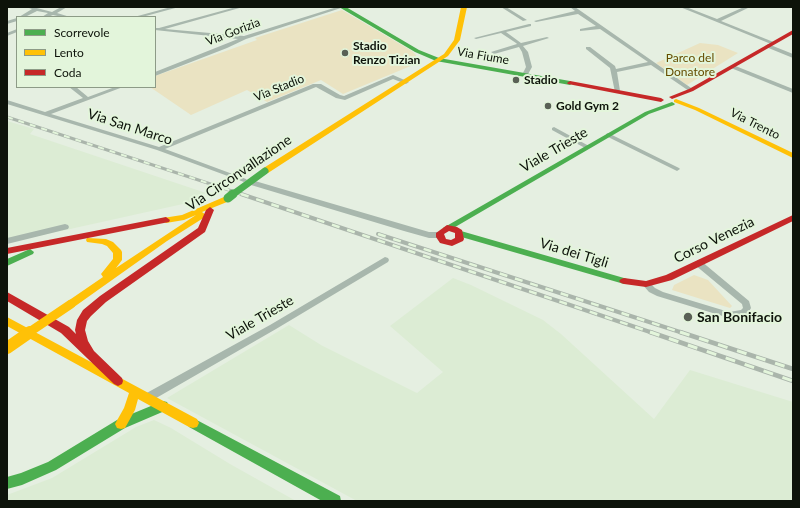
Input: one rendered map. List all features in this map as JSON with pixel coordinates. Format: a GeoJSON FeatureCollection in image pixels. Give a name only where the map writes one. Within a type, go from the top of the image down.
{"type":"FeatureCollection","features":[{"type":"Feature","properties":{"kind":"main road","name":"Via Fiume"},"geometry":{"type":"LineString","coordinates":[[342,7],[417,51],[438,60],[617,90],[637,95],[672,99]]}},
{"type":"Feature","properties":{"kind":"main road","name":"Via Circonvallazione"},"geometry":{"type":"LineString","coordinates":[[7,348],[265,171],[406,82],[438,60],[451,50],[457,40],[464,7]]}},
{"type":"Feature","properties":{"kind":"main road","name":"Viale Trieste"},"geometry":{"type":"LineString","coordinates":[[447,228],[468,214],[672,99],[733,67],[793,32]]}},
{"type":"Feature","properties":{"kind":"main road"},"geometry":{"type":"LineString","coordinates":[[417,51],[442,52],[451,50],[451,59],[462,64]]}},
{"type":"Feature","properties":{"kind":"main road"},"geometry":{"type":"LineString","coordinates":[[417,51],[421,57],[422,71],[448,65],[462,64]]}},
{"type":"Feature","properties":{"kind":"main road","name":"Via Trento"},"geometry":{"type":"LineString","coordinates":[[672,99],[706,113],[793,156]]}},
{"type":"Feature","properties":{"kind":"main road","name":"Via Trento"},"geometry":{"type":"LineString","coordinates":[[672,99],[706,113]]}},
{"type":"Feature","properties":{"kind":"main road"},"geometry":{"type":"LineString","coordinates":[[7,251],[155,223],[194,214],[226,199]]}},
{"type":"Feature","properties":{"kind":"main road"},"geometry":{"type":"LineString","coordinates":[[89,352],[83,341],[80,330],[82,320],[87,313],[103,299],[202,230],[210,210]]}},
{"type":"Feature","properties":{"kind":"main road"},"geometry":{"type":"LineString","coordinates":[[458,236],[462,224],[468,214]]}},
{"type":"Feature","properties":{"kind":"main road","name":"Corso Venezia"},"geometry":{"type":"LineString","coordinates":[[646,284],[669,278],[793,218]]}},
{"type":"Feature","properties":{"kind":"main road"},"geometry":{"type":"LineString","coordinates":[[155,223],[164,232],[164,239]]}},
{"type":"Feature","properties":{"kind":"main road"},"geometry":{"type":"LineString","coordinates":[[439,235],[442,230],[447,228]]}},
{"type":"Feature","properties":{"kind":"main road","name":"Via dei Tigli"},"geometry":{"type":"LineString","coordinates":[[447,228],[454,229],[458,236]]}},
{"type":"Feature","properties":{"kind":"main road","name":"Via dei Tigli"},"geometry":{"type":"LineString","coordinates":[[439,235],[441,239],[446,242],[458,236],[496,244],[622,281],[646,284]]}},
{"type":"Feature","properties":{"kind":"main road"},"geometry":{"type":"LineString","coordinates":[[7,263],[25,254],[83,241],[103,241],[110,244],[118,252],[117,260],[113,267],[84,295]]}},
{"type":"Feature","properties":{"kind":"main road"},"geometry":{"type":"LineString","coordinates":[[7,296],[65,330],[120,383]]}},
{"type":"Feature","properties":{"kind":"main road"},"geometry":{"type":"LineString","coordinates":[[7,321],[335,501]]}},
{"type":"Feature","properties":{"kind":"main road"},"geometry":{"type":"LineString","coordinates":[[121,424],[129,410],[135,391]]}},
{"type":"Feature","properties":{"kind":"main road"},"geometry":{"type":"LineString","coordinates":[[7,483],[22,479],[52,466],[121,424],[163,406]]}},
{"type":"Feature","properties":{"kind":"street"},"geometry":{"type":"LineString","coordinates":[[28,7],[61,16]]}},
{"type":"Feature","properties":{"kind":"street"},"geometry":{"type":"LineString","coordinates":[[46,16],[65,7]]}},
{"type":"Feature","properties":{"kind":"street"},"geometry":{"type":"LineString","coordinates":[[139,16],[165,8],[177,7]]}},
{"type":"Feature","properties":{"kind":"street"},"geometry":{"type":"LineString","coordinates":[[157,29],[241,7]]}},
{"type":"Feature","properties":{"kind":"street","name":"Via Gorizia"},"geometry":{"type":"LineString","coordinates":[[156,74],[232,45],[244,38],[342,7]]}},
{"type":"Feature","properties":{"kind":"street"},"geometry":{"type":"LineString","coordinates":[[503,7],[525,20]]}},
{"type":"Feature","properties":{"kind":"street"},"geometry":{"type":"LineString","coordinates":[[572,7],[651,63],[672,99]]}},
{"type":"Feature","properties":{"kind":"street"},"geometry":{"type":"LineString","coordinates":[[682,7],[717,21],[793,56]]}},
{"type":"Feature","properties":{"kind":"street"},"geometry":{"type":"LineString","coordinates":[[717,21],[748,7]]}},
{"type":"Feature","properties":{"kind":"street"},"geometry":{"type":"LineString","coordinates":[[23,16],[37,9]]}},
{"type":"Feature","properties":{"kind":"street"},"geometry":{"type":"LineString","coordinates":[[536,22],[579,12]]}},
{"type":"Feature","properties":{"kind":"street"},"geometry":{"type":"LineString","coordinates":[[476,38],[530,25]]}},
{"type":"Feature","properties":{"kind":"street"},"geometry":{"type":"LineString","coordinates":[[582,30],[601,27]]}},
{"type":"Feature","properties":{"kind":"street"},"geometry":{"type":"LineString","coordinates":[[157,29],[244,38]]}},
{"type":"Feature","properties":{"kind":"street"},"geometry":{"type":"LineString","coordinates":[[7,35],[16,30]]}},
{"type":"Feature","properties":{"kind":"street"},"geometry":{"type":"LineString","coordinates":[[502,32],[520,46],[525,52],[529,67],[526,75]]}},
{"type":"Feature","properties":{"kind":"street"},"geometry":{"type":"LineString","coordinates":[[494,52],[547,38]]}},
{"type":"Feature","properties":{"kind":"street"},"geometry":{"type":"LineString","coordinates":[[588,48],[613,67],[617,90]]}},
{"type":"Feature","properties":{"kind":"street"},"geometry":{"type":"LineString","coordinates":[[614,71],[651,63]]}},
{"type":"Feature","properties":{"kind":"street"},"geometry":{"type":"LineString","coordinates":[[733,67],[793,92]]}},
{"type":"Feature","properties":{"kind":"street","name":"Via Stadio"},"geometry":{"type":"LineString","coordinates":[[159,149],[315,85],[319,85],[338,97],[345,98],[393,77],[406,82]]}},
{"type":"Feature","properties":{"kind":"street"},"geometry":{"type":"LineString","coordinates":[[73,88],[87,99]]}},
{"type":"Feature","properties":{"kind":"street"},"geometry":{"type":"LineString","coordinates":[[46,114],[117,88]]}},
{"type":"Feature","properties":{"kind":"street","name":"Via San Marco"},"geometry":{"type":"LineString","coordinates":[[7,102],[159,149],[244,180]]}},
{"type":"Feature","properties":{"kind":"street"},"geometry":{"type":"LineString","coordinates":[[554,129],[587,147]]}},
{"type":"Feature","properties":{"kind":"street"},"geometry":{"type":"LineString","coordinates":[[608,135],[677,168]]}},
{"type":"Feature","properties":{"kind":"street"},"geometry":{"type":"LineString","coordinates":[[253,183],[399,227],[429,235],[439,235]]}},
{"type":"Feature","properties":{"kind":"street"},"geometry":{"type":"LineString","coordinates":[[7,240],[65,227]]}},
{"type":"Feature","properties":{"kind":"street","name":"Viale Trieste"},"geometry":{"type":"LineString","coordinates":[[147,398],[272,327],[385,260]]}},
{"type":"Feature","properties":{"kind":"street"},"geometry":{"type":"LineString","coordinates":[[646,284],[652,290],[660,294],[729,315],[744,313],[748,308],[746,303],[698,263]]}},
{"type":"Feature","properties":{"kind":"shaded area"},"geometry":{"type":"Polygon","coordinates":[[[7,121],[34,129],[30,134],[206,193],[192,202],[7,243],[7,121]]]}},
{"type":"Feature","properties":{"kind":"shaded area"},"geometry":{"type":"Polygon","coordinates":[[[453,278],[471,285],[543,320],[561,334],[654,419],[690,370],[793,402],[793,501],[357,501],[167,398],[289,325],[321,345],[417,393],[443,372],[390,326],[453,278]]]}},
{"type":"Feature","properties":{"kind":"shaded area"},"geometry":{"type":"Polygon","coordinates":[[[154,420],[171,428],[230,464],[296,501],[7,501],[7,495],[52,478],[136,427],[154,420]]]}},
{"type":"Feature","properties":{"kind":"green space"},"geometry":{"type":"Polygon","coordinates":[[[342,10],[412,51],[416,55],[416,62],[418,63],[343,94],[321,80],[267,102],[247,90],[191,115],[151,88],[156,88],[156,76],[257,40],[255,38],[342,10]]]}},
{"type":"Feature","properties":{"kind":"green space","name":"Parco del Donatore"},"geometry":{"type":"Polygon","coordinates":[[[700,43],[718,45],[738,53],[687,85],[656,63],[700,43]]]}},
{"type":"Feature","properties":{"kind":"green space"},"geometry":{"type":"Polygon","coordinates":[[[694,275],[708,280],[732,306],[730,308],[672,290],[674,285],[694,275]]]}},
{"type":"Feature","properties":{"kind":"railway"},"geometry":{"type":"LineString","coordinates":[[7,117],[243,195]]}},
{"type":"Feature","properties":{"kind":"railway"},"geometry":{"type":"LineString","coordinates":[[243,195],[653,333]]}},
{"type":"Feature","properties":{"kind":"railway"},"geometry":{"type":"LineString","coordinates":[[378,234],[683,333]]}},
{"type":"Feature","properties":{"kind":"railway"},"geometry":{"type":"LineString","coordinates":[[650,332],[793,381]]}},
{"type":"Feature","properties":{"kind":"railway"},"geometry":{"type":"LineString","coordinates":[[680,332],[793,369]]}},
{"type":"Feature","properties":{"kind":"traffic: fast"},"geometry":{"type":"LineString","coordinates":[[342,7],[417,51],[438,60],[570,83]]}},
{"type":"Feature","properties":{"kind":"traffic: fast"},"geometry":{"type":"LineString","coordinates":[[447,228],[647,113],[672,104]]}},
{"type":"Feature","properties":{"kind":"traffic: fast"},"geometry":{"type":"LineString","coordinates":[[228,198],[265,171]]}},
{"type":"Feature","properties":{"kind":"traffic: fast"},"geometry":{"type":"LineString","coordinates":[[461,234],[624,281]]}},
{"type":"Feature","properties":{"kind":"traffic: fast"},"geometry":{"type":"LineString","coordinates":[[7,263],[30,252]]}},
{"type":"Feature","properties":{"kind":"traffic: fast"},"geometry":{"type":"LineString","coordinates":[[7,483],[22,479],[52,466],[121,424],[163,406]]}},
{"type":"Feature","properties":{"kind":"traffic: fast"},"geometry":{"type":"LineString","coordinates":[[193,423],[335,501]]}},
{"type":"Feature","properties":{"kind":"traffic: slow"},"geometry":{"type":"LineString","coordinates":[[265,171],[446,55],[457,40],[464,7]]}},
{"type":"Feature","properties":{"kind":"traffic: slow"},"geometry":{"type":"LineString","coordinates":[[676,101],[697,109],[793,156]]}},
{"type":"Feature","properties":{"kind":"traffic: slow"},"geometry":{"type":"LineString","coordinates":[[166,220],[184,217],[224,200]]}},
{"type":"Feature","properties":{"kind":"traffic: slow"},"geometry":{"type":"LineString","coordinates":[[71,304],[164,239],[202,215]]}},
{"type":"Feature","properties":{"kind":"traffic: slow"},"geometry":{"type":"LineString","coordinates":[[90,240],[103,241],[110,244],[118,252],[117,260],[106,274]]}},
{"type":"Feature","properties":{"kind":"traffic: slow"},"geometry":{"type":"LineString","coordinates":[[7,348],[71,304]]}},
{"type":"Feature","properties":{"kind":"traffic: slow"},"geometry":{"type":"LineString","coordinates":[[7,321],[193,423]]}},
{"type":"Feature","properties":{"kind":"traffic: slow"},"geometry":{"type":"LineString","coordinates":[[121,424],[129,410],[135,391]]}},
{"type":"Feature","properties":{"kind":"traffic: jam"},"geometry":{"type":"LineString","coordinates":[[672,97],[691,90],[793,32]]}},
{"type":"Feature","properties":{"kind":"traffic: jam"},"geometry":{"type":"LineString","coordinates":[[570,83],[661,100]]}},
{"type":"Feature","properties":{"kind":"traffic: jam"},"geometry":{"type":"LineString","coordinates":[[89,352],[83,341],[80,330],[82,320],[87,313],[103,299],[202,230],[210,210]]}},
{"type":"Feature","properties":{"kind":"traffic: jam"},"geometry":{"type":"LineString","coordinates":[[624,281],[646,284],[669,278],[793,218]]}},
{"type":"Feature","properties":{"kind":"traffic: jam"},"geometry":{"type":"LineString","coordinates":[[7,251],[166,220]]}},
{"type":"Feature","properties":{"kind":"traffic: jam"},"geometry":{"type":"LineString","coordinates":[[447,228],[454,229],[459,232],[460,239],[452,243],[443,241],[440,237],[440,233],[447,228]]}},
{"type":"Feature","properties":{"kind":"traffic: jam"},"geometry":{"type":"LineString","coordinates":[[7,296],[65,330],[118,381]]}},
{"type":"Feature","properties":{"kind":"place","name":"Stadio Renzo Tizian"},"geometry":{"type":"Point","coordinates":[345,53]}},
{"type":"Feature","properties":{"kind":"place","name":"Stadio"},"geometry":{"type":"Point","coordinates":[516,80]}},
{"type":"Feature","properties":{"kind":"place","name":"Gold Gym 2"},"geometry":{"type":"Point","coordinates":[548,106]}},
{"type":"Feature","properties":{"kind":"place","name":"San Bonifacio"},"geometry":{"type":"Point","coordinates":[688,317]}}]}
